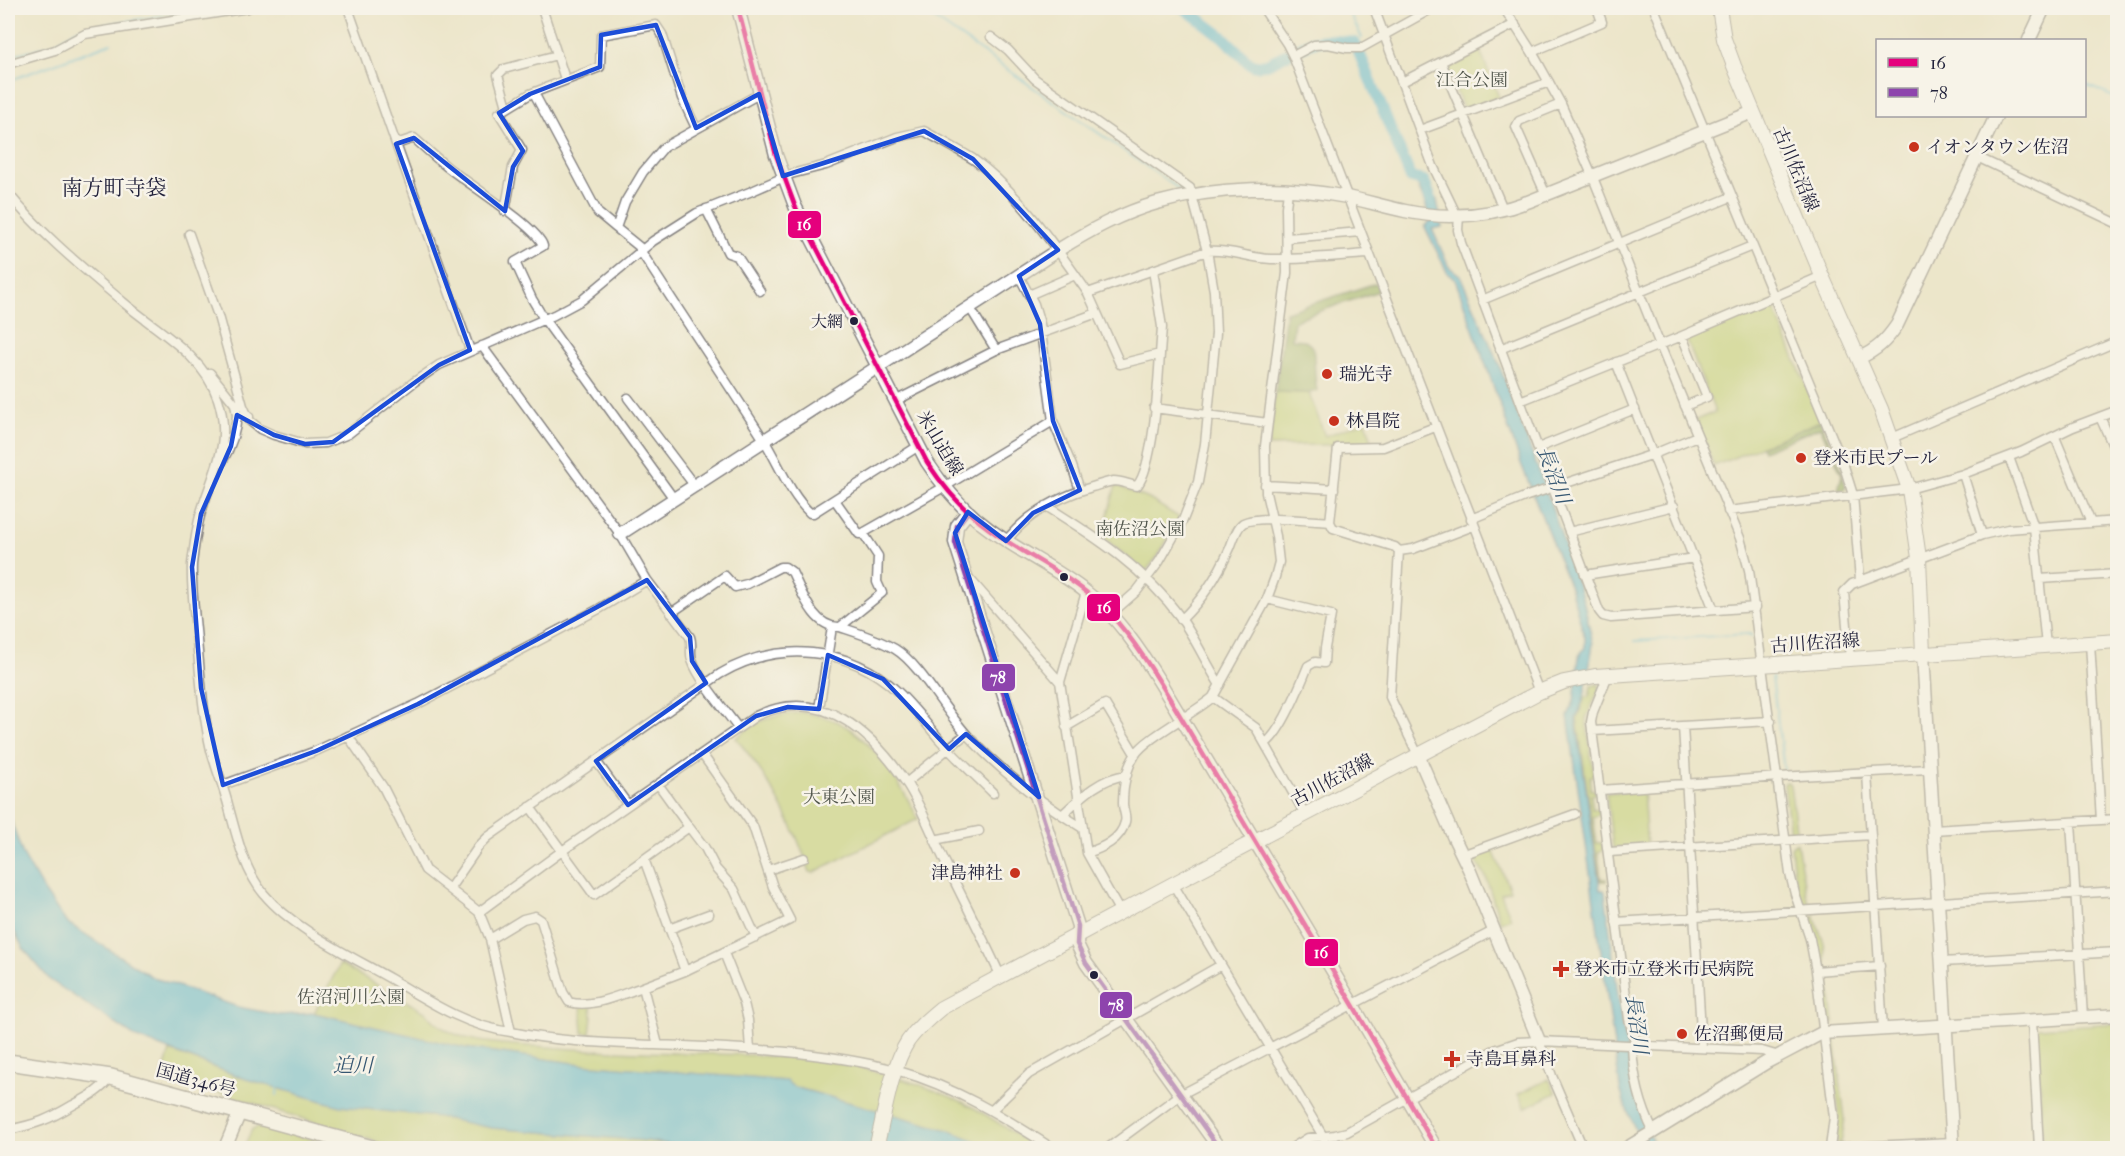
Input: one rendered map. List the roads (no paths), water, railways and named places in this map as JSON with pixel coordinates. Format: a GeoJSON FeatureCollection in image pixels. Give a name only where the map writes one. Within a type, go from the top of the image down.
{"type":"FeatureCollection","features":[{"type":"Feature","properties":{"kind":"highway","name":"国道346号"},"geometry":{"type":"LineString","coordinates":[[8,1062],[111,1077],[372,1149]]}},
{"type":"Feature","properties":{"kind":"main road","name":"古川佐沼線"},"geometry":{"type":"LineString","coordinates":[[1719,8],[1727,47],[1892,438],[1909,489],[1919,558],[1923,654]]}},
{"type":"Feature","properties":{"kind":"main road","name":"古川佐沼線"},"geometry":{"type":"LineString","coordinates":[[876,1149],[895,1072],[907,1042],[923,1023],[954,1000],[1539,692],[1574,680],[1602,675],[2118,641]]}},
{"type":"Feature","properties":{"kind":"street"},"geometry":{"type":"LineString","coordinates":[[8,64],[55,50],[85,34],[248,8]]}},
{"type":"Feature","properties":{"kind":"street"},"geometry":{"type":"LineString","coordinates":[[348,8],[470,350]]}},
{"type":"Feature","properties":{"kind":"street"},"geometry":{"type":"LineString","coordinates":[[542,8],[565,79]]}},
{"type":"Feature","properties":{"kind":"street","name":"米山迫線"},"geometry":{"type":"LineString","coordinates":[[738,8],[759,94],[784,178],[806,230],[917,447],[944,487],[968,512],[1006,541],[1086,592],[1111,614],[1142,654],[1353,1005],[1436,1149]]}},
{"type":"Feature","properties":{"kind":"street"},"geometry":{"type":"LineString","coordinates":[[1263,8],[1291,53],[1539,692]]}},
{"type":"Feature","properties":{"kind":"street"},"geometry":{"type":"LineString","coordinates":[[1374,8],[1439,182],[1455,216],[1459,235],[1482,300],[1538,448],[1549,489],[1569,532],[1599,611],[1603,616],[1611,618],[1756,607]]}},
{"type":"Feature","properties":{"kind":"street"},"geometry":{"type":"LineString","coordinates":[[1291,53],[1314,45],[1328,44],[1358,48],[1433,8]]}},
{"type":"Feature","properties":{"kind":"street"},"geometry":{"type":"LineString","coordinates":[[1504,8],[1561,104],[1740,538],[1756,607],[1790,874],[1810,939],[1816,971],[1834,1117],[1830,1148],[1953,1145],[1923,654]]}},
{"type":"Feature","properties":{"kind":"street"},"geometry":{"type":"LineString","coordinates":[[1532,52],[1602,22],[1597,8]]}},
{"type":"Feature","properties":{"kind":"street"},"geometry":{"type":"LineString","coordinates":[[1654,8],[1844,466],[1853,495],[1860,580]]}},
{"type":"Feature","properties":{"kind":"street"},"geometry":{"type":"LineString","coordinates":[[1724,8],[1727,47]]}},
{"type":"Feature","properties":{"kind":"street"},"geometry":{"type":"LineString","coordinates":[[2029,39],[2044,8]]}},
{"type":"Feature","properties":{"kind":"street"},"geometry":{"type":"LineString","coordinates":[[1402,82],[1515,24]]}},
{"type":"Feature","properties":{"kind":"street"},"geometry":{"type":"LineString","coordinates":[[505,210],[513,167],[522,150],[499,113],[534,93],[600,67],[601,35],[656,25],[662,34],[682,98],[696,128]]}},
{"type":"Feature","properties":{"kind":"street"},"geometry":{"type":"LineString","coordinates":[[991,37],[1008,50],[1035,79],[1190,188],[1207,251],[1214,291],[1216,333],[1202,463],[1189,508],[1170,545],[1147,579],[1111,614]]}},
{"type":"Feature","properties":{"kind":"street"},"geometry":{"type":"LineString","coordinates":[[507,107],[498,75],[504,69],[557,55]]}},
{"type":"Feature","properties":{"kind":"street"},"geometry":{"type":"LineString","coordinates":[[1441,62],[1503,210]]}},
{"type":"Feature","properties":{"kind":"street"},"geometry":{"type":"LineString","coordinates":[[1419,130],[1549,82]]}},
{"type":"Feature","properties":{"kind":"street"},"geometry":{"type":"LineString","coordinates":[[534,93],[598,213],[641,250],[764,440],[785,480],[807,512],[813,513],[917,447]]}},
{"type":"Feature","properties":{"kind":"street"},"geometry":{"type":"LineString","coordinates":[[616,228],[625,202],[643,172],[664,147],[759,94]]}},
{"type":"Feature","properties":{"kind":"street"},"geometry":{"type":"LineString","coordinates":[[1546,195],[1516,127],[1519,122],[1561,104]]}},
{"type":"Feature","properties":{"kind":"street"},"geometry":{"type":"LineString","coordinates":[[620,534],[1058,250],[1101,225],[1134,211],[1157,203],[1241,188],[1347,197],[1424,214],[1455,216],[1503,210],[1753,112]]}},
{"type":"Feature","properties":{"kind":"street"},"geometry":{"type":"LineString","coordinates":[[1859,358],[1871,353],[1886,341],[1897,325],[1996,117]]}},
{"type":"Feature","properties":{"kind":"street"},"geometry":{"type":"LineString","coordinates":[[189,234],[218,316],[243,406],[249,417],[260,429],[305,444],[333,442],[348,434],[434,369],[470,350],[544,319],[582,300],[641,250],[697,213],[791,174],[826,165],[897,137],[924,130],[973,159],[1030,214],[1088,293],[1120,364],[1160,354]]}},
{"type":"Feature","properties":{"kind":"street"},"geometry":{"type":"LineString","coordinates":[[396,144],[414,138],[445,166],[542,240],[543,246],[515,262],[532,299],[674,499]]}},
{"type":"Feature","properties":{"kind":"street"},"geometry":{"type":"LineString","coordinates":[[1977,157],[2118,224]]}},
{"type":"Feature","properties":{"kind":"street"},"geometry":{"type":"LineString","coordinates":[[1087,853],[1110,843],[1124,825],[1126,820],[1123,805],[1127,775],[1135,754],[1154,738],[1213,698],[1267,599],[1275,577],[1279,562],[1265,485],[1265,446],[1284,297],[1288,191]]}},
{"type":"Feature","properties":{"kind":"street"},"geometry":{"type":"LineString","coordinates":[[8,193],[39,226],[93,276],[194,358],[221,386],[234,404],[237,415],[231,446],[217,470]]}},
{"type":"Feature","properties":{"kind":"street"},"geometry":{"type":"LineString","coordinates":[[1482,300],[1731,197]]}},
{"type":"Feature","properties":{"kind":"street"},"geometry":{"type":"LineString","coordinates":[[706,209],[728,254],[737,256],[759,291]]}},
{"type":"Feature","properties":{"kind":"street"},"geometry":{"type":"LineString","coordinates":[[1287,238],[1361,232]]}},
{"type":"Feature","properties":{"kind":"street"},"geometry":{"type":"LineString","coordinates":[[1500,349],[1752,246]]}},
{"type":"Feature","properties":{"kind":"street"},"geometry":{"type":"LineString","coordinates":[[1088,293],[1207,251],[1223,250],[1259,258],[1287,259],[1369,254]]}},
{"type":"Feature","properties":{"kind":"street"},"geometry":{"type":"LineString","coordinates":[[1006,541],[1033,513],[1080,490],[1111,481],[1137,486],[1140,482],[1150,447],[1162,327],[1153,270]]}},
{"type":"Feature","properties":{"kind":"street"},"geometry":{"type":"LineString","coordinates":[[1029,295],[1075,275]]}},
{"type":"Feature","properties":{"kind":"street"},"geometry":{"type":"LineString","coordinates":[[1019,276],[1034,304],[1041,334],[1053,422],[1080,490]]}},
{"type":"Feature","properties":{"kind":"street"},"geometry":{"type":"LineString","coordinates":[[1520,401],[1682,336],[1822,276]]}},
{"type":"Feature","properties":{"kind":"street"},"geometry":{"type":"LineString","coordinates":[[970,308],[996,350]]}},
{"type":"Feature","properties":{"kind":"street"},"geometry":{"type":"LineString","coordinates":[[895,401],[996,350],[1097,313]]}},
{"type":"Feature","properties":{"kind":"street"},"geometry":{"type":"LineString","coordinates":[[1682,336],[1707,397],[1684,406]]}},
{"type":"Feature","properties":{"kind":"street"},"geometry":{"type":"LineString","coordinates":[[1892,438],[2118,341]]}},
{"type":"Feature","properties":{"kind":"street"},"geometry":{"type":"LineString","coordinates":[[482,346],[620,534],[647,580],[690,637],[692,661],[738,728]]}},
{"type":"Feature","properties":{"kind":"street"},"geometry":{"type":"LineString","coordinates":[[194,358],[211,383],[223,424],[222,447],[217,470],[201,514],[192,567],[201,688],[211,750],[249,869],[258,886],[278,908],[304,928],[445,1010],[482,1026],[571,1042],[810,1054],[895,1072],[955,1092],[992,1110],[1052,1149]]}},
{"type":"Feature","properties":{"kind":"street"},"geometry":{"type":"LineString","coordinates":[[1616,362],[1714,610]]}},
{"type":"Feature","properties":{"kind":"street"},"geometry":{"type":"LineString","coordinates":[[628,398],[694,485]]}},
{"type":"Feature","properties":{"kind":"street"},"geometry":{"type":"LineString","coordinates":[[1155,408],[1268,423]]}},
{"type":"Feature","properties":{"kind":"street"},"geometry":{"type":"LineString","coordinates":[[1538,448],[1635,409]]}},
{"type":"Feature","properties":{"kind":"street"},"geometry":{"type":"LineString","coordinates":[[1728,511],[1909,489],[1963,474],[2118,410]]}},
{"type":"Feature","properties":{"kind":"street"},"geometry":{"type":"LineString","coordinates":[[237,415],[249,417]]}},
{"type":"Feature","properties":{"kind":"street"},"geometry":{"type":"LineString","coordinates":[[2100,417],[2118,457]]}},
{"type":"Feature","properties":{"kind":"street"},"geometry":{"type":"LineString","coordinates":[[835,500],[859,534],[863,533],[1053,422]]}},
{"type":"Feature","properties":{"kind":"street"},"geometry":{"type":"LineString","coordinates":[[1399,551],[1395,547],[1333,528],[1330,522],[1338,448],[1383,447],[1435,427]]}},
{"type":"Feature","properties":{"kind":"street"},"geometry":{"type":"LineString","coordinates":[[1399,551],[1413,549],[1527,496],[1654,454],[1697,436]]}},
{"type":"Feature","properties":{"kind":"street"},"geometry":{"type":"LineString","coordinates":[[2055,437],[2091,523]]}},
{"type":"Feature","properties":{"kind":"street"},"geometry":{"type":"LineString","coordinates":[[2009,456],[2034,527],[2046,646]]}},
{"type":"Feature","properties":{"kind":"street"},"geometry":{"type":"LineString","coordinates":[[1963,474],[1982,534]]}},
{"type":"Feature","properties":{"kind":"street"},"geometry":{"type":"LineString","coordinates":[[1265,485],[1334,489]]}},
{"type":"Feature","properties":{"kind":"street"},"geometry":{"type":"LineString","coordinates":[[1046,506],[1105,543],[1147,579],[1181,620],[1220,685]]}},
{"type":"Feature","properties":{"kind":"street"},"geometry":{"type":"LineString","coordinates":[[1569,532],[1674,506]]}},
{"type":"Feature","properties":{"kind":"street"},"geometry":{"type":"LineString","coordinates":[[968,512],[957,526],[955,542],[1039,797],[1078,926],[1077,944],[1081,955],[1219,1149]]}},
{"type":"Feature","properties":{"kind":"street"},"geometry":{"type":"LineString","coordinates":[[1181,620],[1213,579],[1244,522],[1272,519],[1330,522]]}},
{"type":"Feature","properties":{"kind":"street"},"geometry":{"type":"LineString","coordinates":[[1850,659],[1844,592],[1849,585],[1982,534],[2008,529],[2118,521]]}},
{"type":"Feature","properties":{"kind":"street"},"geometry":{"type":"LineString","coordinates":[[819,708],[828,655],[836,627],[882,593],[878,582],[878,556],[863,533]]}},
{"type":"Feature","properties":{"kind":"street"},"geometry":{"type":"LineString","coordinates":[[1399,551],[1390,697],[1462,855],[1583,1149]]}},
{"type":"Feature","properties":{"kind":"street"},"geometry":{"type":"LineString","coordinates":[[1585,575],[1694,558]]}},
{"type":"Feature","properties":{"kind":"street"},"geometry":{"type":"LineString","coordinates":[[671,613],[725,576],[732,585],[740,586],[782,567],[792,572],[819,621],[885,644],[901,653],[966,734],[1007,773],[1081,827]]}},
{"type":"Feature","properties":{"kind":"street"},"geometry":{"type":"LineString","coordinates":[[2040,579],[2118,574]]}},
{"type":"Feature","properties":{"kind":"street"},"geometry":{"type":"LineString","coordinates":[[967,576],[1060,682]]}},
{"type":"Feature","properties":{"kind":"street"},"geometry":{"type":"LineString","coordinates":[[223,785],[316,751],[418,704],[599,609],[647,580]]}},
{"type":"Feature","properties":{"kind":"street"},"geometry":{"type":"LineString","coordinates":[[1086,592],[1060,682],[1081,827],[1087,853],[1120,912]]}},
{"type":"Feature","properties":{"kind":"street"},"geometry":{"type":"LineString","coordinates":[[1266,743],[1281,724],[1308,666],[1315,662],[1324,663],[1330,615],[1267,599]]}},
{"type":"Feature","properties":{"kind":"street"},"geometry":{"type":"LineString","coordinates":[[2090,643],[2101,820]]}},
{"type":"Feature","properties":{"kind":"street"},"geometry":{"type":"LineString","coordinates":[[450,888],[479,846],[488,837],[706,683],[734,666],[754,658],[794,651],[828,655],[862,667],[883,679],[900,694],[949,749],[993,793]]}},
{"type":"Feature","properties":{"kind":"street"},"geometry":{"type":"LineString","coordinates":[[1602,675],[1593,712],[1592,731],[1609,852],[1632,1045],[1632,1062],[1637,1087],[1652,1133]]}},
{"type":"Feature","properties":{"kind":"street"},"geometry":{"type":"LineString","coordinates":[[1213,698],[1256,728],[1305,814]]}},
{"type":"Feature","properties":{"kind":"street"},"geometry":{"type":"LineString","coordinates":[[1066,727],[1105,704],[1135,754]]}},
{"type":"Feature","properties":{"kind":"street"},"geometry":{"type":"LineString","coordinates":[[479,912],[562,851],[756,716],[771,710],[797,706],[819,708],[840,716],[860,729],[906,783],[1001,977]]}},
{"type":"Feature","properties":{"kind":"street"},"geometry":{"type":"LineString","coordinates":[[1592,731],[1771,721]]}},
{"type":"Feature","properties":{"kind":"street"},"geometry":{"type":"LineString","coordinates":[[1683,726],[1702,1048]]}},
{"type":"Feature","properties":{"kind":"street"},"geometry":{"type":"LineString","coordinates":[[906,783],[966,734]]}},
{"type":"Feature","properties":{"kind":"street"},"geometry":{"type":"LineString","coordinates":[[348,736],[383,787],[425,870],[479,912],[490,939],[511,1032]]}},
{"type":"Feature","properties":{"kind":"street"},"geometry":{"type":"LineString","coordinates":[[490,939],[530,916],[536,916],[541,920],[563,992],[568,1002],[575,1004],[593,1002],[643,987],[685,971],[790,920],[778,897],[753,826],[702,754]]}},
{"type":"Feature","properties":{"kind":"street"},"geometry":{"type":"LineString","coordinates":[[596,761],[628,805]]}},
{"type":"Feature","properties":{"kind":"street"},"geometry":{"type":"LineString","coordinates":[[1601,790],[1929,769]]}},
{"type":"Feature","properties":{"kind":"street"},"geometry":{"type":"LineString","coordinates":[[1867,773],[1883,1029]]}},
{"type":"Feature","properties":{"kind":"street"},"geometry":{"type":"LineString","coordinates":[[1062,815],[1106,780],[1127,775]]}},
{"type":"Feature","properties":{"kind":"street"},"geometry":{"type":"LineString","coordinates":[[658,784],[705,848],[716,869],[734,889],[756,937]]}},
{"type":"Feature","properties":{"kind":"street"},"geometry":{"type":"LineString","coordinates":[[530,807],[594,895],[689,827]]}},
{"type":"Feature","properties":{"kind":"street"},"geometry":{"type":"LineString","coordinates":[[1462,855],[1575,814]]}},
{"type":"Feature","properties":{"kind":"street"},"geometry":{"type":"LineString","coordinates":[[1933,830],[2118,819]]}},
{"type":"Feature","properties":{"kind":"street"},"geometry":{"type":"LineString","coordinates":[[2071,822],[2083,1017]]}},
{"type":"Feature","properties":{"kind":"street"},"geometry":{"type":"LineString","coordinates":[[934,840],[979,831]]}},
{"type":"Feature","properties":{"kind":"street"},"geometry":{"type":"LineString","coordinates":[[1609,852],[1871,835]]}},
{"type":"Feature","properties":{"kind":"street"},"geometry":{"type":"LineString","coordinates":[[768,870],[804,858]]}},
{"type":"Feature","properties":{"kind":"street"},"geometry":{"type":"LineString","coordinates":[[644,859],[685,971]]}},
{"type":"Feature","properties":{"kind":"street"},"geometry":{"type":"LineString","coordinates":[[1173,884],[1330,1149]]}},
{"type":"Feature","properties":{"kind":"street"},"geometry":{"type":"LineString","coordinates":[[1616,922],[2118,891]]}},
{"type":"Feature","properties":{"kind":"street"},"geometry":{"type":"LineString","coordinates":[[669,929],[709,914]]}},
{"type":"Feature","properties":{"kind":"street"},"geometry":{"type":"LineString","coordinates":[[1108,1149],[1180,1095],[1493,931]]}},
{"type":"Feature","properties":{"kind":"street"},"geometry":{"type":"LineString","coordinates":[[1942,962],[2118,952]]}},
{"type":"Feature","properties":{"kind":"street"},"geometry":{"type":"LineString","coordinates":[[724,953],[744,1003],[748,1020],[750,1050]]}},
{"type":"Feature","properties":{"kind":"street"},"geometry":{"type":"LineString","coordinates":[[992,1110],[1029,1074],[1221,965]]}},
{"type":"Feature","properties":{"kind":"street"},"geometry":{"type":"LineString","coordinates":[[1816,971],[1880,966]]}},
{"type":"Feature","properties":{"kind":"street"},"geometry":{"type":"LineString","coordinates":[[643,987],[658,1045]]}},
{"type":"Feature","properties":{"kind":"street"},"geometry":{"type":"LineString","coordinates":[[1633,1145],[1779,1056],[1822,1033],[2118,1015]]}},
{"type":"Feature","properties":{"kind":"street"},"geometry":{"type":"LineString","coordinates":[[2032,1021],[2039,1149]]}},
{"type":"Feature","properties":{"kind":"street"},"geometry":{"type":"LineString","coordinates":[[1292,1149],[1308,1138],[1347,1132],[1502,1047],[1518,1042],[1762,1051],[1779,1056]]}},
{"type":"Feature","properties":{"kind":"street"},"geometry":{"type":"LineString","coordinates":[[8,1130],[35,1125],[54,1118],[90,1097],[111,1077]]}},
{"type":"Feature","properties":{"kind":"street"},"geometry":{"type":"LineString","coordinates":[[225,1149],[240,1112]]}},
{"type":"Feature","properties":{"kind":"water"},"geometry":{"type":"Polygon","coordinates":[[[1429,181],[1437,200],[1442,227],[1432,229],[1449,267],[1460,275],[1498,362],[1549,499],[1584,603],[1593,644],[1584,698],[1576,719],[1600,890],[1605,892],[1622,1026],[1632,1083],[1635,1098],[1655,1148],[1643,1148],[1620,1088],[1568,716],[1574,701],[1579,656],[1585,647],[1585,638],[1571,590],[1522,466],[1455,279],[1448,274],[1425,227],[1430,221],[1418,186],[1429,181]]]}},
{"type":"Feature","properties":{"kind":"water","name":"迫川"},"geometry":{"type":"Polygon","coordinates":[[[8,812],[23,855],[42,888],[66,922],[152,977],[238,1007],[279,1015],[314,1013],[465,1048],[581,1064],[786,1081],[794,1087],[948,1130],[978,1142],[986,1148],[696,1148],[647,1141],[492,1128],[438,1117],[340,1106],[246,1079],[137,1038],[50,980],[23,948],[8,919],[8,812]]]}},
{"type":"Feature","properties":{"kind":"waterway"},"geometry":{"type":"LineString","coordinates":[[8,56],[52,45],[78,29],[209,8]]}},
{"type":"Feature","properties":{"kind":"waterway"},"geometry":{"type":"LineString","coordinates":[[919,8],[1179,189],[1188,190]]}},
{"type":"Feature","properties":{"kind":"waterway","name":"長沼川"},"geometry":{"type":"LineString","coordinates":[[1184,8],[1223,37],[1249,63],[1255,66],[1267,64],[1312,42],[1325,40],[1355,43],[1411,178],[1424,181],[1430,197]]}},
{"type":"Feature","properties":{"kind":"waterway"},"geometry":{"type":"LineString","coordinates":[[1347,8],[1362,38]]}},
{"type":"Feature","properties":{"kind":"waterway"},"geometry":{"type":"LineString","coordinates":[[8,81],[111,43]]}},
{"type":"Feature","properties":{"kind":"waterway"},"geometry":{"type":"LineString","coordinates":[[2086,85],[2118,99]]}},
{"type":"Feature","properties":{"kind":"waterway"},"geometry":{"type":"LineString","coordinates":[[1635,641],[1750,634],[1752,637]]}},
{"type":"Feature","properties":{"kind":"waterway"},"geometry":{"type":"LineString","coordinates":[[1772,677],[1784,770]]}},
{"type":"Feature","properties":{"kind":"waterway"},"geometry":{"type":"LineString","coordinates":[[277,1095],[278,1086]]}},
{"type":"Feature","properties":{"kind":"place","name":"イオンタウン佐沼"},"geometry":{"type":"Point","coordinates":[1914,147]}},
{"type":"Feature","properties":{"kind":"place","name":"大網"},"geometry":{"type":"Point","coordinates":[854,321]}},
{"type":"Feature","properties":{"kind":"place","name":"瑞光寺"},"geometry":{"type":"Point","coordinates":[1327,374]}},
{"type":"Feature","properties":{"kind":"place","name":"林昌院"},"geometry":{"type":"Point","coordinates":[1334,421]}},
{"type":"Feature","properties":{"kind":"place","name":"登米市民プール"},"geometry":{"type":"Point","coordinates":[1801,458]}},
{"type":"Feature","properties":{"kind":"place","name":"津島神社"},"geometry":{"type":"Point","coordinates":[1015,873]}},
{"type":"Feature","properties":{"kind":"place","name":"登米市立登米市民病院"},"geometry":{"type":"Point","coordinates":[1561,969]}},
{"type":"Feature","properties":{"kind":"place","name":"佐沼郵便局"},"geometry":{"type":"Point","coordinates":[1682,1034]}},
{"type":"Feature","properties":{"kind":"place","name":"寺島耳鼻科"},"geometry":{"type":"Point","coordinates":[1452,1059]}},
{"type":"Feature","properties":{"kind":"district","name":"南方町寺袋"},"geometry":{"type":"Point","coordinates":[114,188]}},
{"type":"Feature","properties":{"kind":"park label","name":"江合公園"},"geometry":{"type":"Point","coordinates":[1472,80]}},
{"type":"Feature","properties":{"kind":"park label","name":"南佐沼公園"},"geometry":{"type":"Point","coordinates":[1140,529]}},
{"type":"Feature","properties":{"kind":"park label","name":"大東公園"},"geometry":{"type":"Point","coordinates":[839,797]}},
{"type":"Feature","properties":{"kind":"park label","name":"佐沼河川公園"},"geometry":{"type":"Point","coordinates":[351,997]}}]}
